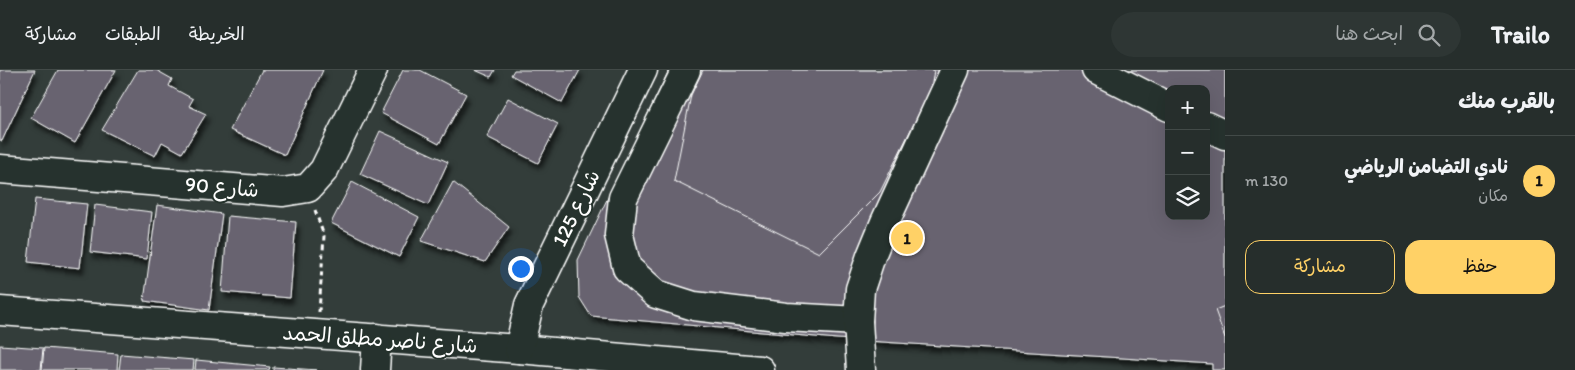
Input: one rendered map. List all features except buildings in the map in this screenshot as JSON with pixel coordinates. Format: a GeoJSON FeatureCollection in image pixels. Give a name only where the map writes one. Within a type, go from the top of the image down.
{"type":"FeatureCollection","features":[{"type":"Feature","properties":{"kind":"street"},"geometry":{"type":"LineString","coordinates":[[308,188],[324,170],[374,70]]}},
{"type":"Feature","properties":{"kind":"street","name":"شارع 125"},"geometry":{"type":"LineString","coordinates":[[519,349],[529,305],[643,70]]}},
{"type":"Feature","properties":{"kind":"street"},"geometry":{"type":"LineString","coordinates":[[686,70],[623,198],[619,235],[627,268],[656,294],[694,306],[786,317],[858,321]]}},
{"type":"Feature","properties":{"kind":"street"},"geometry":{"type":"LineString","coordinates":[[861,370],[858,321],[860,289],[871,256],[955,70]]}},
{"type":"Feature","properties":{"kind":"street"},"geometry":{"type":"LineString","coordinates":[[1096,70],[1165,105]]}},
{"type":"Feature","properties":{"kind":"street"},"geometry":{"type":"LineString","coordinates":[[1210,128],[1225,135]]}},
{"type":"Feature","properties":{"kind":"street","name":"شارع 90"},"geometry":{"type":"LineString","coordinates":[[0,169],[283,192],[308,188]]}},
{"type":"Feature","properties":{"kind":"street","name":"شارع ناصر مطلق الحمد"},"geometry":{"type":"LineString","coordinates":[[0,311],[519,349],[576,362],[760,370]]}},
{"type":"Feature","properties":{"kind":"street"},"geometry":{"type":"LineString","coordinates":[[375,370],[377,338]]}},
{"type":"Feature","properties":{"kind":"path"},"geometry":{"type":"LineString","coordinates":[[308,188],[324,236],[317,334]]}},
{"type":"Feature","properties":{"kind":"place","name":"نادي التضامن الرياضي"},"geometry":{"type":"Point","coordinates":[907,238]}}]}
